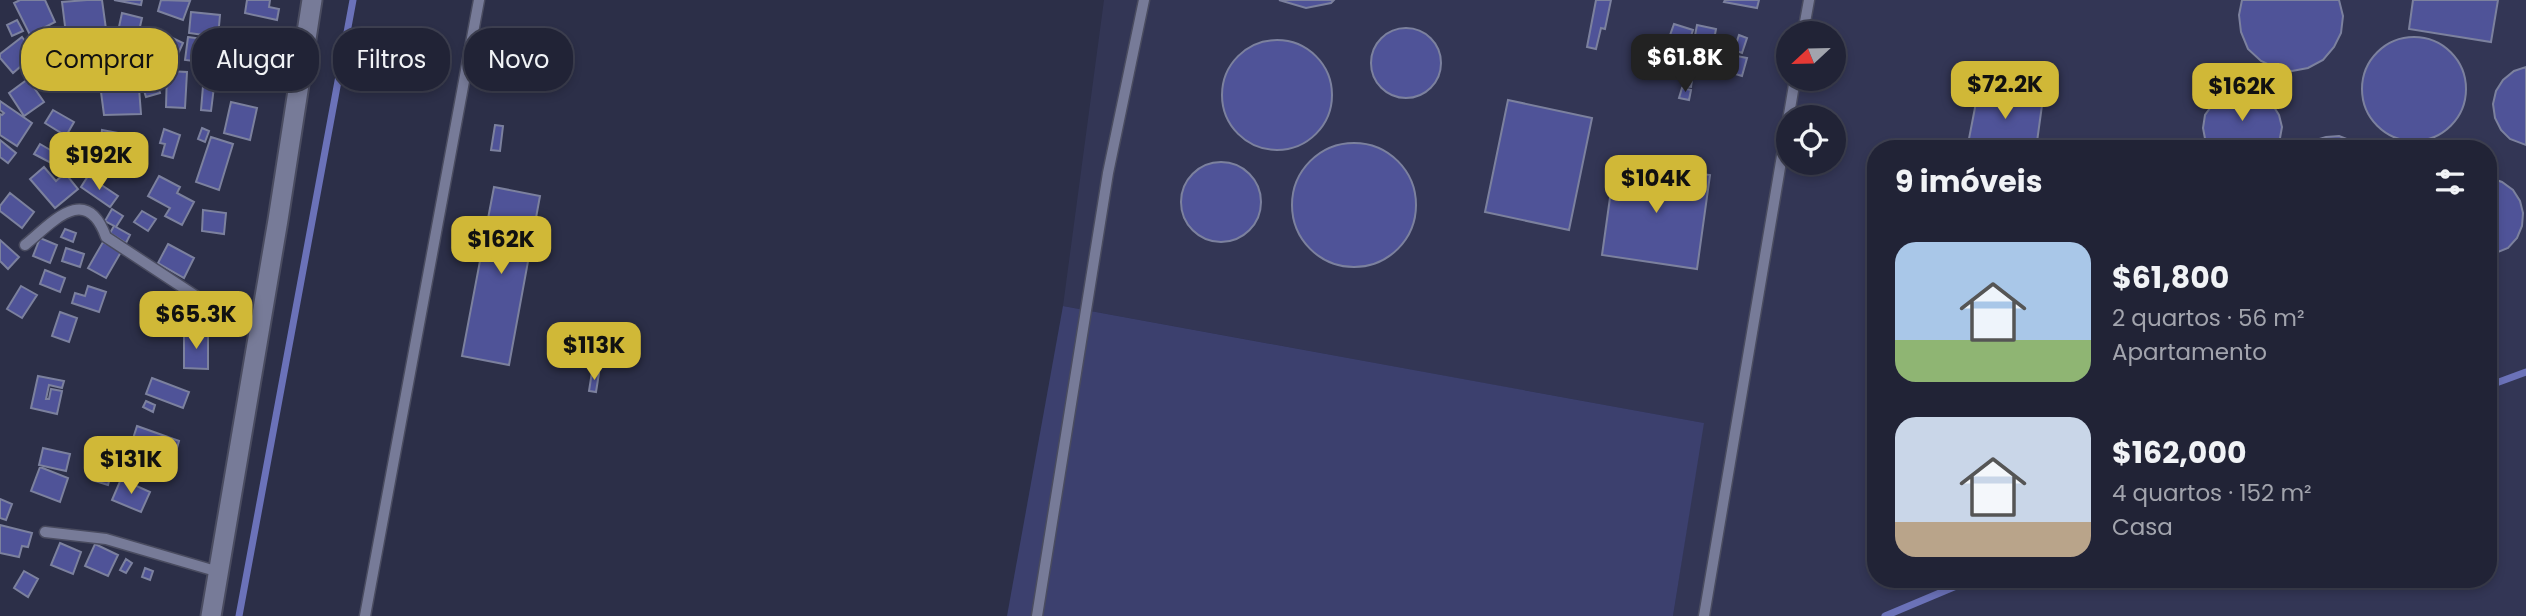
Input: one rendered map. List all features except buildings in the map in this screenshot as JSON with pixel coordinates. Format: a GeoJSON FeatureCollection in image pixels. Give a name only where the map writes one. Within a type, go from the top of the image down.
{"type":"FeatureCollection","features":[{"type":"Feature","properties":{"kind":"street"},"geometry":{"type":"LineString","coordinates":[[211,616],[312,0]]}},
{"type":"Feature","properties":{"kind":"lane"},"geometry":{"type":"LineString","coordinates":[[365,616],[479,0]]}},
{"type":"Feature","properties":{"kind":"lane"},"geometry":{"type":"LineString","coordinates":[[1037,616],[1108,173],[1144,0]]}},
{"type":"Feature","properties":{"kind":"lane"},"geometry":{"type":"LineString","coordinates":[[1806,21],[1810,0]]}},
{"type":"Feature","properties":{"kind":"lane"},"geometry":{"type":"LineString","coordinates":[[1704,616],[1793,91]]}},
{"type":"Feature","properties":{"kind":"lane"},"geometry":{"type":"LineString","coordinates":[[25,245],[65,212],[76,208],[101,223],[106,237],[187,292],[214,308],[259,323]]}},
{"type":"Feature","properties":{"kind":"lane"},"geometry":{"type":"LineString","coordinates":[[45,532],[106,539],[220,573]]}},
{"type":"Feature","properties":{"kind":"shaded area"},"geometry":{"type":"Polygon","coordinates":[[[1104,0],[2526,0],[2526,616],[1673,616],[1703,423],[1063,306],[1104,0]]]}},
{"type":"Feature","properties":{"kind":"shaded area"},"geometry":{"type":"Polygon","coordinates":[[[1063,306],[1704,423],[1673,616],[1007,616],[1063,306]]]}},
{"type":"Feature","properties":{"kind":"waterway"},"geometry":{"type":"LineString","coordinates":[[239,616],[353,0]]}},
{"type":"Feature","properties":{"kind":"waterway"},"geometry":{"type":"LineString","coordinates":[[2497,383],[2526,372]]}},
{"type":"Feature","properties":{"kind":"waterway"},"geometry":{"type":"LineString","coordinates":[[1885,616],[1952,588]]}}]}
